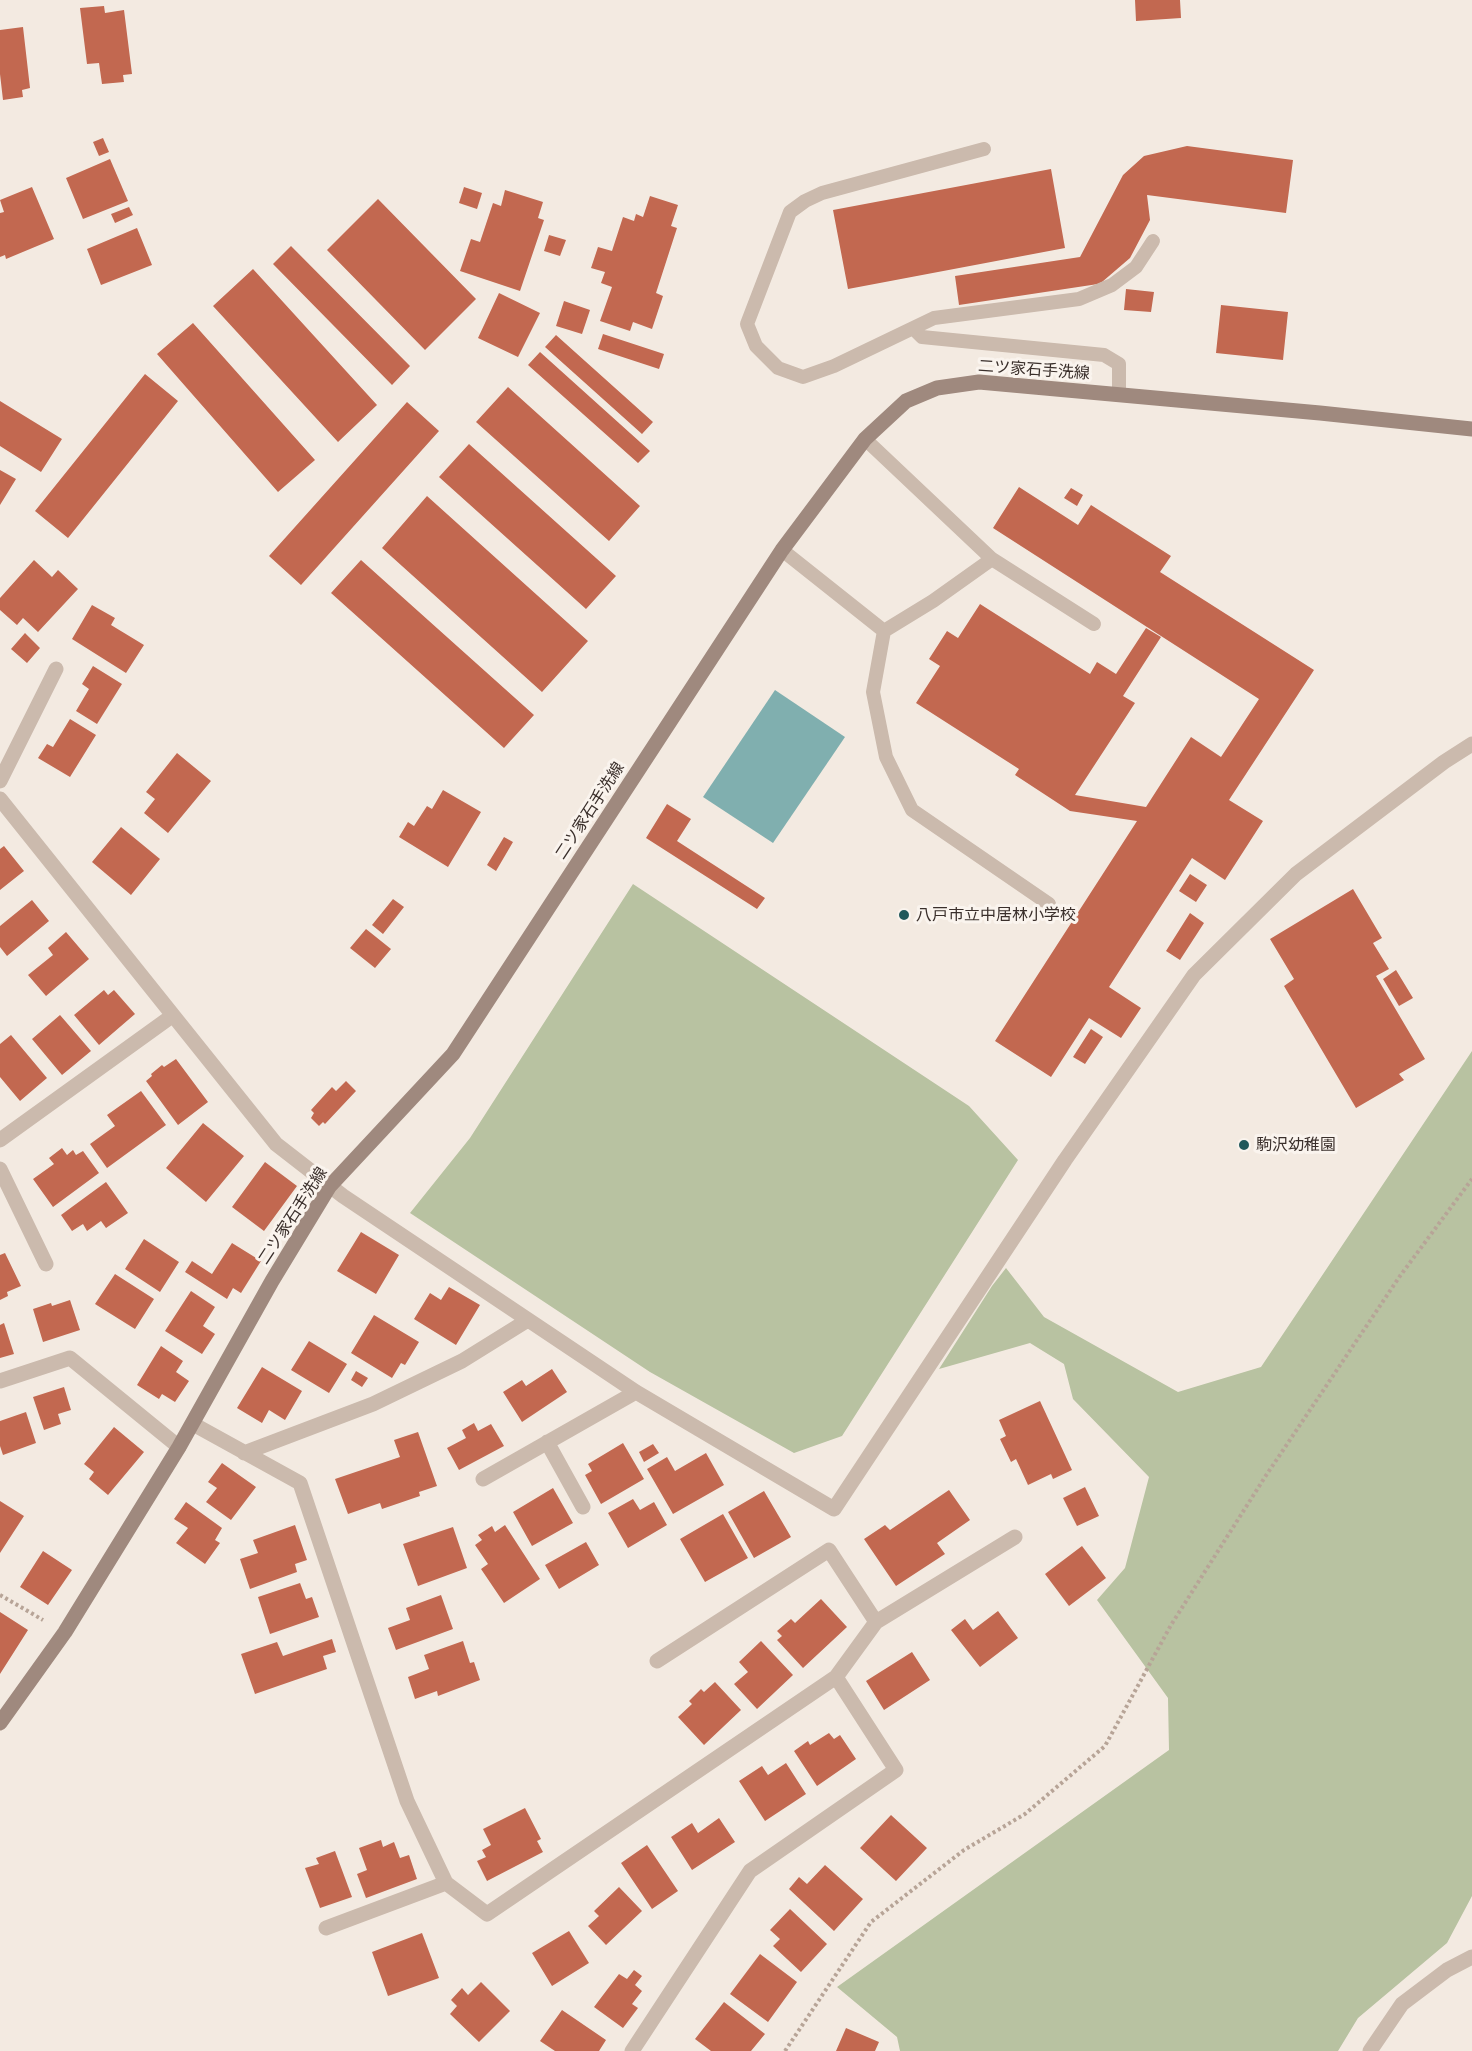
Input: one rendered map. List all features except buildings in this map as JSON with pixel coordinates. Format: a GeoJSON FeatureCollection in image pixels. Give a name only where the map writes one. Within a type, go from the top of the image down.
{"type":"FeatureCollection","features":[{"type":"Feature","properties":{"kind":"street","name":"二ツ家石手洗線"},"geometry":{"type":"LineString","coordinates":[[0,1723],[65,1632],[179,1447],[272,1281],[329,1186],[453,1054],[782,550],[865,439],[906,401],[937,388],[979,382],[1472,429]]}},
{"type":"Feature","properties":{"kind":"street"},"geometry":{"type":"LineString","coordinates":[[0,781],[56,669]]}},
{"type":"Feature","properties":{"kind":"street"},"geometry":{"type":"LineString","coordinates":[[0,799],[276,1144],[329,1186],[636,1392],[834,1509],[1065,1160],[1194,975],[1296,874],[1444,762],[1472,744]]}},
{"type":"Feature","properties":{"kind":"street"},"geometry":{"type":"LineString","coordinates":[[0,1140],[172,1016]]}},
{"type":"Feature","properties":{"kind":"street"},"geometry":{"type":"LineString","coordinates":[[0,1169],[46,1264]]}},
{"type":"Feature","properties":{"kind":"street"},"geometry":{"type":"LineString","coordinates":[[244,1453],[373,1404],[462,1360],[528,1320]]}},
{"type":"Feature","properties":{"kind":"street"},"geometry":{"type":"LineString","coordinates":[[0,1381],[70,1358],[179,1447]]}},
{"type":"Feature","properties":{"kind":"street"},"geometry":{"type":"LineString","coordinates":[[483,1479],[636,1392]]}},
{"type":"Feature","properties":{"kind":"street"},"geometry":{"type":"LineString","coordinates":[[193,1424],[300,1483],[407,1801],[446,1883],[487,1914],[836,1677],[876,1622],[1015,1537]]}},
{"type":"Feature","properties":{"kind":"street"},"geometry":{"type":"LineString","coordinates":[[547,1442],[584,1507]]}},
{"type":"Feature","properties":{"kind":"street"},"geometry":{"type":"LineString","coordinates":[[657,1661],[829,1550],[876,1622]]}},
{"type":"Feature","properties":{"kind":"street"},"geometry":{"type":"LineString","coordinates":[[632,2051],[750,1871],[896,1770],[836,1677]]}},
{"type":"Feature","properties":{"kind":"street"},"geometry":{"type":"LineString","coordinates":[[326,1928],[446,1883]]}},
{"type":"Feature","properties":{"kind":"street"},"geometry":{"type":"LineString","coordinates":[[1370,2051],[1402,2004],[1446,1970],[1472,1957]]}},
{"type":"Feature","properties":{"kind":"lane"},"geometry":{"type":"LineString","coordinates":[[984,149],[822,193],[805,201],[790,212],[747,324],[756,346],[778,368],[803,377],[834,366],[934,318],[1079,299],[1112,285],[1136,267],[1153,241]]}},
{"type":"Feature","properties":{"kind":"lane"},"geometry":{"type":"LineString","coordinates":[[914,329],[922,337],[1104,354],[1119,364],[1119,395]]}},
{"type":"Feature","properties":{"kind":"lane"},"geometry":{"type":"LineString","coordinates":[[865,439],[992,559],[1094,624]]}},
{"type":"Feature","properties":{"kind":"lane"},"geometry":{"type":"LineString","coordinates":[[782,550],[884,631]]}},
{"type":"Feature","properties":{"kind":"lane"},"geometry":{"type":"LineString","coordinates":[[992,559],[933,602],[884,631],[873,692],[886,757],[912,810],[1049,904]]}},
{"type":"Feature","properties":{"kind":"path"},"geometry":{"type":"LineString","coordinates":[[785,2051],[871,1922],[964,1850],[1025,1814],[1105,1746],[1171,1625],[1265,1477],[1400,1276],[1472,1179]]}},
{"type":"Feature","properties":{"kind":"path"},"geometry":{"type":"LineString","coordinates":[[0,1595],[65,1632]]}},
{"type":"Feature","properties":{"kind":"green space"},"geometry":{"type":"Polygon","coordinates":[[[633,884],[969,1106],[1018,1160],[842,1436],[794,1453],[650,1372],[410,1213],[470,1138],[633,884]]]}},
{"type":"Feature","properties":{"kind":"green space"},"geometry":{"type":"Polygon","coordinates":[[[1472,1051],[1472,1896],[1447,1943],[1358,2018],[1338,2051],[900,2051],[897,2037],[837,1987],[1169,1750],[1168,1698],[1097,1600],[1125,1568],[1149,1477],[1073,1399],[1064,1364],[1030,1343],[939,1369],[1006,1268],[1044,1317],[1178,1392],[1261,1367],[1472,1051]]]}},
{"type":"Feature","properties":{"kind":"water"},"geometry":{"type":"Polygon","coordinates":[[[775,690],[845,737],[773,843],[703,797],[775,690]]]}},
{"type":"Feature","properties":{"kind":"place","name":"八戸市立中居林小学校"},"geometry":{"type":"Point","coordinates":[904,915]}},
{"type":"Feature","properties":{"kind":"place","name":"駒沢幼稚園"},"geometry":{"type":"Point","coordinates":[1244,1145]}}]}
